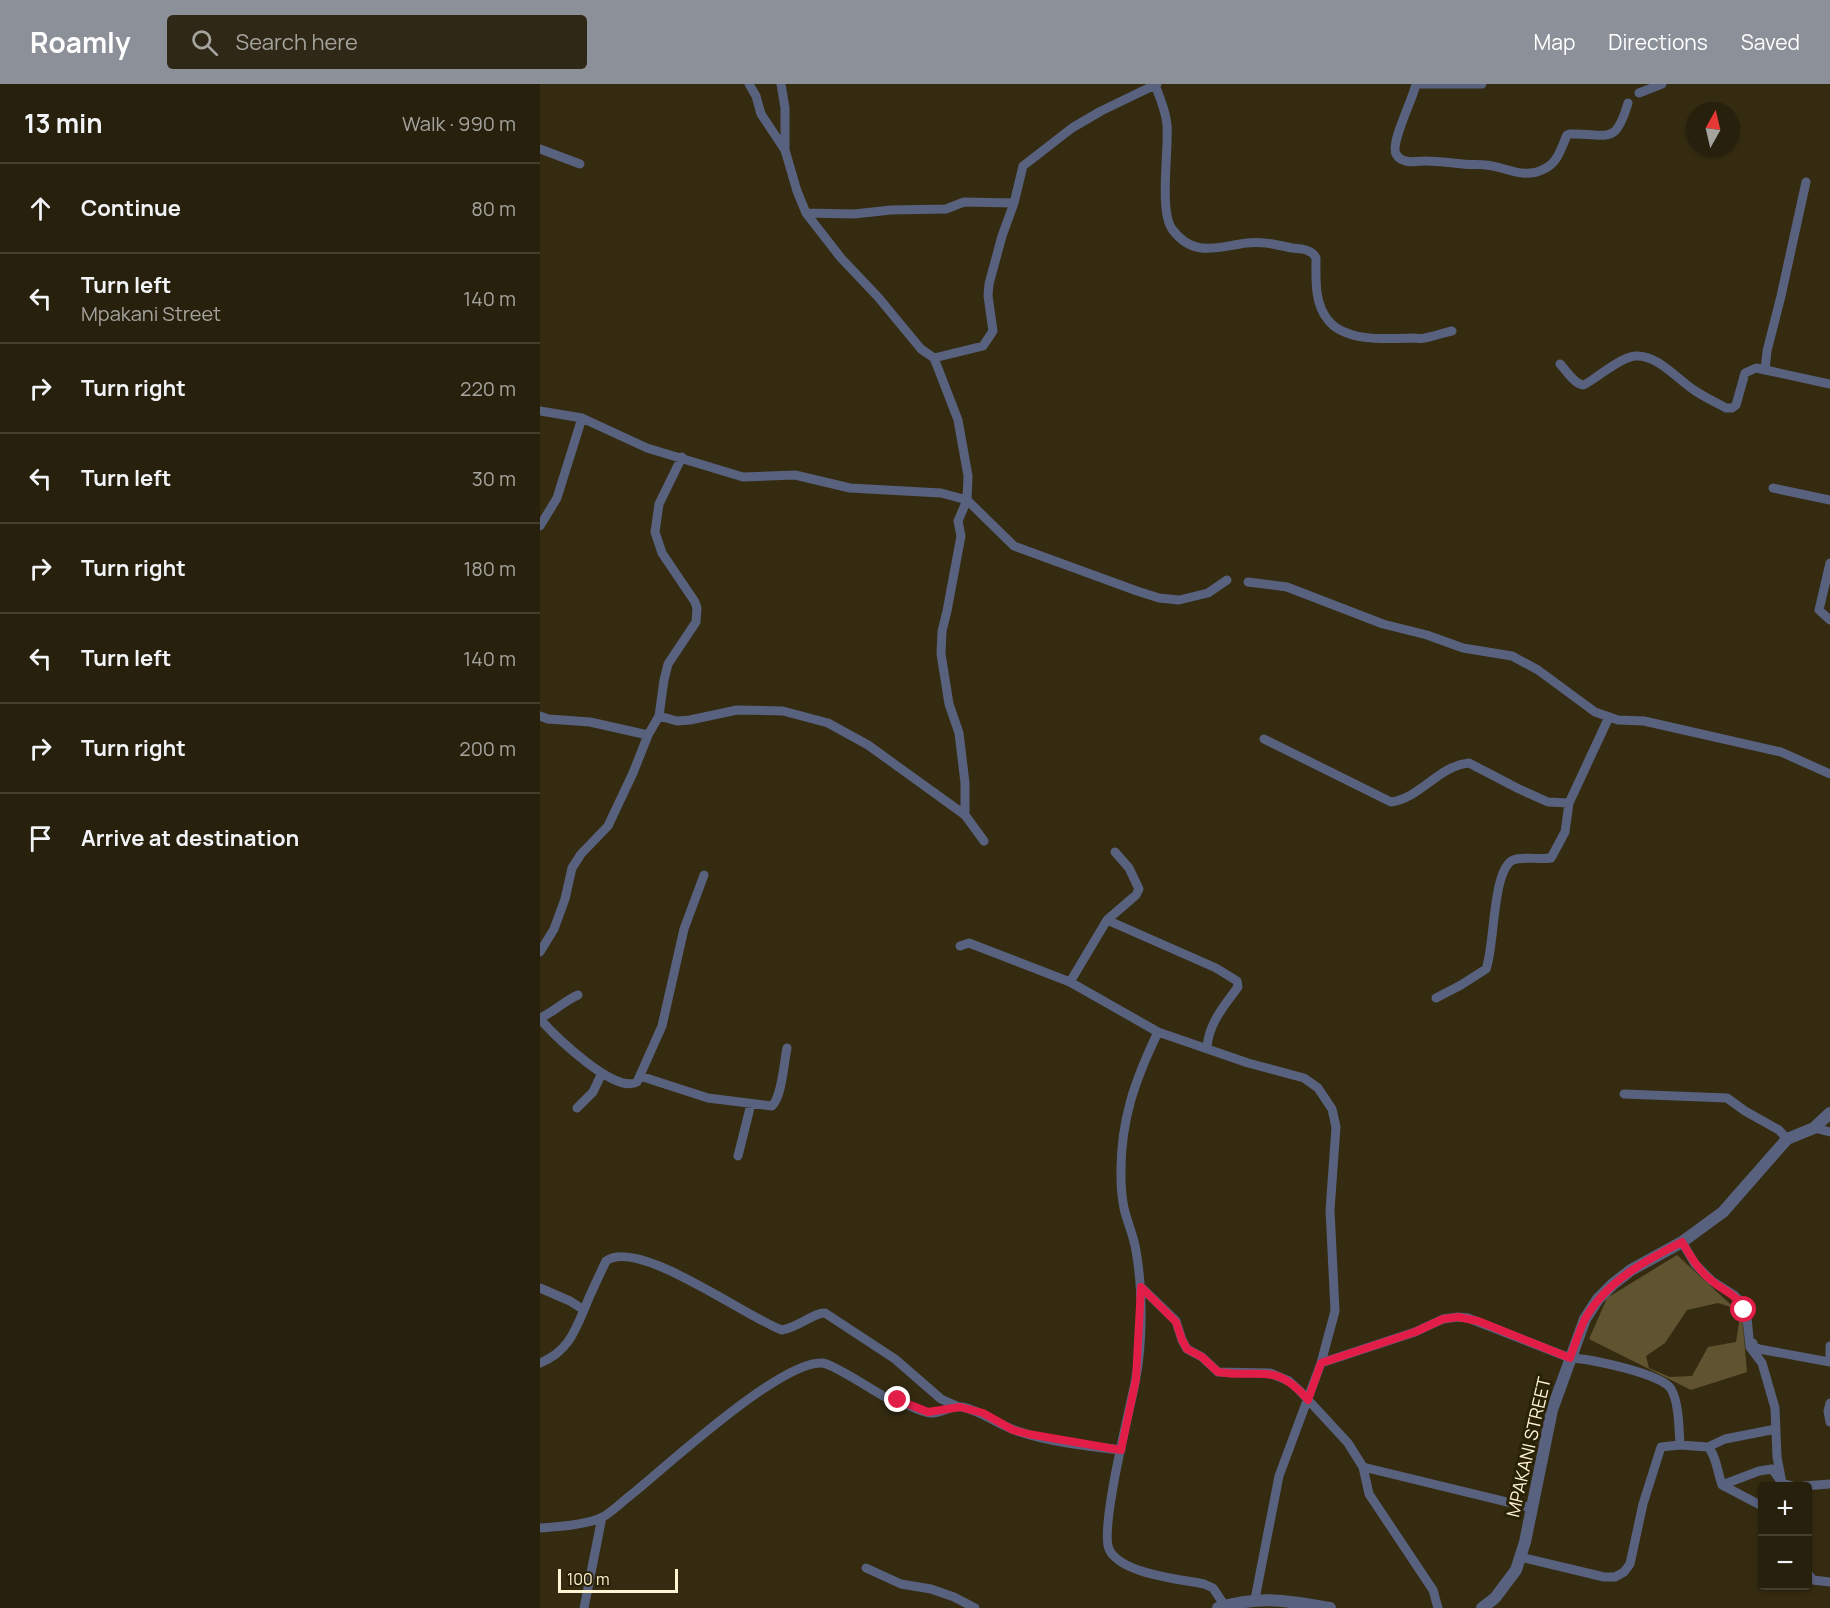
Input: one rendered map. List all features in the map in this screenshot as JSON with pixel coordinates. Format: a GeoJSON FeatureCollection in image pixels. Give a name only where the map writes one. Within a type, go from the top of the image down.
{"type":"FeatureCollection","features":[{"type":"Feature","properties":{"kind":"street"},"geometry":{"type":"LineString","coordinates":[[749,84],[756,96],[761,114],[785,150]]}},
{"type":"Feature","properties":{"kind":"street"},"geometry":{"type":"LineString","coordinates":[[781,84],[785,150],[806,213],[841,258],[878,297],[921,349],[934,358],[958,420],[968,476],[967,500],[958,521],[961,536],[942,631],[941,654],[949,704],[959,733],[966,815]]}},
{"type":"Feature","properties":{"kind":"street"},"geometry":{"type":"LineString","coordinates":[[1482,84],[1416,84],[1396,140],[1396,155],[1400,159],[1411,162],[1485,165],[1526,174],[1551,165],[1570,134],[1600,136],[1616,132],[1628,103]]}},
{"type":"Feature","properties":{"kind":"street"},"geometry":{"type":"LineString","coordinates":[[1639,93],[1662,84]]}},
{"type":"Feature","properties":{"kind":"street"},"geometry":{"type":"LineString","coordinates":[[934,358],[983,346],[993,331],[988,296],[989,284],[1023,166],[1072,128],[1101,111],[1156,85],[1167,122],[1166,190],[1168,221],[1172,230],[1199,248],[1212,250],[1245,243],[1268,242],[1310,251],[1316,258],[1319,302],[1326,319],[1341,331],[1367,337],[1392,339],[1424,338],[1452,331]]}},
{"type":"Feature","properties":{"kind":"street"},"geometry":{"type":"LineString","coordinates":[[540,149],[580,164]]}},
{"type":"Feature","properties":{"kind":"street"},"geometry":{"type":"LineString","coordinates":[[1765,370],[1767,351],[1806,182]]}},
{"type":"Feature","properties":{"kind":"street"},"geometry":{"type":"LineString","coordinates":[[806,213],[854,214],[891,210],[946,209],[964,202],[1014,203]]}},
{"type":"Feature","properties":{"kind":"street"},"geometry":{"type":"LineString","coordinates":[[1560,364],[1576,382],[1587,385],[1600,373],[1626,358],[1645,357],[1695,391],[1726,408],[1736,405],[1745,373],[1756,368],[1830,384]]}},
{"type":"Feature","properties":{"kind":"street"},"geometry":{"type":"LineString","coordinates":[[540,411],[582,418],[647,448],[743,477],[795,475],[850,488],[941,493],[967,500],[1014,546],[1148,595],[1179,600],[1208,593],[1227,580]]}},
{"type":"Feature","properties":{"kind":"street"},"geometry":{"type":"LineString","coordinates":[[540,526],[557,498],[582,418]]}},
{"type":"Feature","properties":{"kind":"street"},"geometry":{"type":"LineString","coordinates":[[540,952],[554,929],[565,899],[572,868],[581,854],[608,826],[648,735],[659,716],[663,680],[668,664],[696,622],[695,602],[662,553],[655,532],[659,504],[682,457]]}},
{"type":"Feature","properties":{"kind":"street"},"geometry":{"type":"LineString","coordinates":[[1773,488],[1830,500]]}},
{"type":"Feature","properties":{"kind":"street"},"geometry":{"type":"LineString","coordinates":[[1830,563],[1819,610],[1830,620]]}},
{"type":"Feature","properties":{"kind":"street"},"geometry":{"type":"LineString","coordinates":[[1248,582],[1287,587],[1383,624],[1427,635],[1463,648],[1512,656],[1538,670],[1595,712],[1618,720],[1644,721],[1781,752],[1830,774]]}},
{"type":"Feature","properties":{"kind":"street"},"geometry":{"type":"LineString","coordinates":[[659,716],[677,721],[737,710],[783,711],[828,723],[868,745],[966,815],[984,841]]}},
{"type":"Feature","properties":{"kind":"street"},"geometry":{"type":"LineString","coordinates":[[540,716],[548,719],[590,722],[648,735]]}},
{"type":"Feature","properties":{"kind":"street"},"geometry":{"type":"LineString","coordinates":[[1436,998],[1486,969],[1492,947],[1497,894],[1507,866],[1519,859],[1551,858],[1565,832],[1569,803],[1609,717]]}},
{"type":"Feature","properties":{"kind":"street"},"geometry":{"type":"LineString","coordinates":[[1264,739],[1391,802],[1404,800],[1444,771],[1469,763],[1548,802],[1569,803]]}},
{"type":"Feature","properties":{"kind":"street"},"geometry":{"type":"LineString","coordinates":[[1070,982],[1107,920],[1136,896],[1139,889],[1129,868],[1115,852]]}},
{"type":"Feature","properties":{"kind":"street"},"geometry":{"type":"LineString","coordinates":[[578,994],[540,1018],[558,1039],[602,1072],[629,1085],[634,1084],[640,1076],[662,1026],[684,929],[704,876]]}},
{"type":"Feature","properties":{"kind":"street"},"geometry":{"type":"LineString","coordinates":[[1107,920],[1216,968],[1237,981],[1238,987],[1213,1022],[1208,1035],[1207,1047]]}},
{"type":"Feature","properties":{"kind":"street"},"geometry":{"type":"LineString","coordinates":[[960,946],[969,943],[1070,982],[1158,1032],[1248,1063],[1304,1078],[1318,1088],[1332,1108],[1336,1127],[1330,1210],[1335,1311],[1321,1363],[1279,1476],[1256,1599]]}},
{"type":"Feature","properties":{"kind":"street"},"geometry":{"type":"LineString","coordinates":[[1158,1032],[1130,1098],[1125,1128],[1121,1175],[1124,1207],[1136,1250],[1141,1287],[1136,1379],[1110,1506],[1107,1540],[1109,1550],[1128,1567],[1213,1588],[1222,1607],[1256,1599],[1330,1608]]}},
{"type":"Feature","properties":{"kind":"street"},"geometry":{"type":"LineString","coordinates":[[640,1076],[708,1098],[770,1106],[775,1104],[787,1048]]}},
{"type":"Feature","properties":{"kind":"street"},"geometry":{"type":"LineString","coordinates":[[577,1108],[592,1093],[602,1072]]}},
{"type":"Feature","properties":{"kind":"street"},"geometry":{"type":"LineString","coordinates":[[1624,1094],[1727,1098],[1745,1112],[1779,1130],[1787,1139]]}},
{"type":"Feature","properties":{"kind":"street"},"geometry":{"type":"LineString","coordinates":[[738,1156],[751,1104]]}},
{"type":"Feature","properties":{"kind":"street","name":"MPAKANI STREET"},"geometry":{"type":"LineString","coordinates":[[1482,1608],[1495,1599],[1516,1570],[1532,1508],[1552,1410],[1585,1319],[1598,1299],[1631,1270],[1682,1242],[1723,1212],[1787,1139],[1814,1128],[1830,1113]]}},
{"type":"Feature","properties":{"kind":"street"},"geometry":{"type":"LineString","coordinates":[[1814,1128],[1830,1132]]}},
{"type":"Feature","properties":{"kind":"street"},"geometry":{"type":"LineString","coordinates":[[1682,1242],[1695,1264],[1712,1281],[1741,1302],[1747,1318],[1750,1347],[1762,1363],[1775,1408],[1776,1457],[1782,1482]]}},
{"type":"Feature","properties":{"kind":"street"},"geometry":{"type":"LineString","coordinates":[[540,1363],[555,1356],[567,1346],[606,1261],[617,1257],[643,1261],[669,1269],[782,1330],[799,1325],[820,1312],[825,1313],[895,1359],[941,1399],[983,1413],[1013,1430],[1121,1450]]}},
{"type":"Feature","properties":{"kind":"street"},"geometry":{"type":"LineString","coordinates":[[1141,1287],[1176,1322],[1187,1349],[1202,1357],[1218,1372],[1270,1373],[1280,1376],[1289,1381],[1341,1434],[1363,1467],[1369,1494],[1433,1590],[1438,1608]]}},
{"type":"Feature","properties":{"kind":"street"},"geometry":{"type":"LineString","coordinates":[[540,1288],[584,1310]]}},
{"type":"Feature","properties":{"kind":"street"},"geometry":{"type":"LineString","coordinates":[[1741,1298],[1750,1316],[1754,1347],[1830,1361],[1830,1346]]}},
{"type":"Feature","properties":{"kind":"street"},"geometry":{"type":"LineString","coordinates":[[1321,1363],[1415,1332],[1443,1319],[1458,1317],[1478,1321],[1570,1358],[1605,1363],[1658,1379],[1672,1390],[1680,1445]]}},
{"type":"Feature","properties":{"kind":"street"},"geometry":{"type":"LineString","coordinates":[[540,1528],[562,1526],[602,1517],[771,1383],[809,1364],[826,1364],[887,1398],[928,1412],[960,1407]]}},
{"type":"Feature","properties":{"kind":"street"},"geometry":{"type":"LineString","coordinates":[[1830,1403],[1827,1411],[1830,1422]]}},
{"type":"Feature","properties":{"kind":"street"},"geometry":{"type":"LineString","coordinates":[[1520,1557],[1604,1577],[1615,1577],[1624,1572],[1630,1564],[1643,1504],[1661,1447],[1680,1445],[1708,1447],[1725,1439],[1776,1429]]}},
{"type":"Feature","properties":{"kind":"street"},"geometry":{"type":"LineString","coordinates":[[1708,1447],[1713,1452],[1722,1485],[1758,1504]]}},
{"type":"Feature","properties":{"kind":"street"},"geometry":{"type":"LineString","coordinates":[[1363,1467],[1532,1508]]}},
{"type":"Feature","properties":{"kind":"street"},"geometry":{"type":"LineString","coordinates":[[1722,1485],[1759,1471],[1772,1469],[1781,1482]]}},
{"type":"Feature","properties":{"kind":"street"},"geometry":{"type":"LineString","coordinates":[[1812,1485],[1830,1484]]}},
{"type":"Feature","properties":{"kind":"street"},"geometry":{"type":"LineString","coordinates":[[584,1608],[602,1517]]}},
{"type":"Feature","properties":{"kind":"street"},"geometry":{"type":"LineString","coordinates":[[866,1568],[902,1584],[946,1594],[975,1608]]}},
{"type":"Feature","properties":{"kind":"street"},"geometry":{"type":"LineString","coordinates":[[1812,1578],[1830,1582]]}},
{"type":"Feature","properties":{"kind":"shaded area"},"geometry":{"type":"Polygon","coordinates":[[[1677,1255],[1742,1315],[1747,1372],[1691,1390],[1589,1339],[1607,1298],[1677,1255]],[[1718,1303],[1687,1310],[1665,1343],[1646,1356],[1649,1368],[1670,1377],[1692,1376],[1708,1347],[1736,1342],[1740,1316],[1731,1307],[1718,1303]]]}},
{"type":"Feature","properties":{"kind":"route"},"geometry":{"type":"LineString","coordinates":[[898,1400],[928,1412],[960,1407],[983,1413],[1013,1430],[1046,1439],[1121,1450],[1136,1379],[1141,1287],[1176,1322],[1187,1349],[1208,1361],[1218,1372],[1270,1373],[1280,1376],[1289,1381],[1308,1400],[1321,1363],[1415,1332],[1450,1317],[1478,1321],[1570,1358],[1585,1319],[1598,1299],[1631,1270],[1682,1242],[1695,1264],[1712,1281],[1734,1295],[1741,1302],[1744,1310]]}}]}
